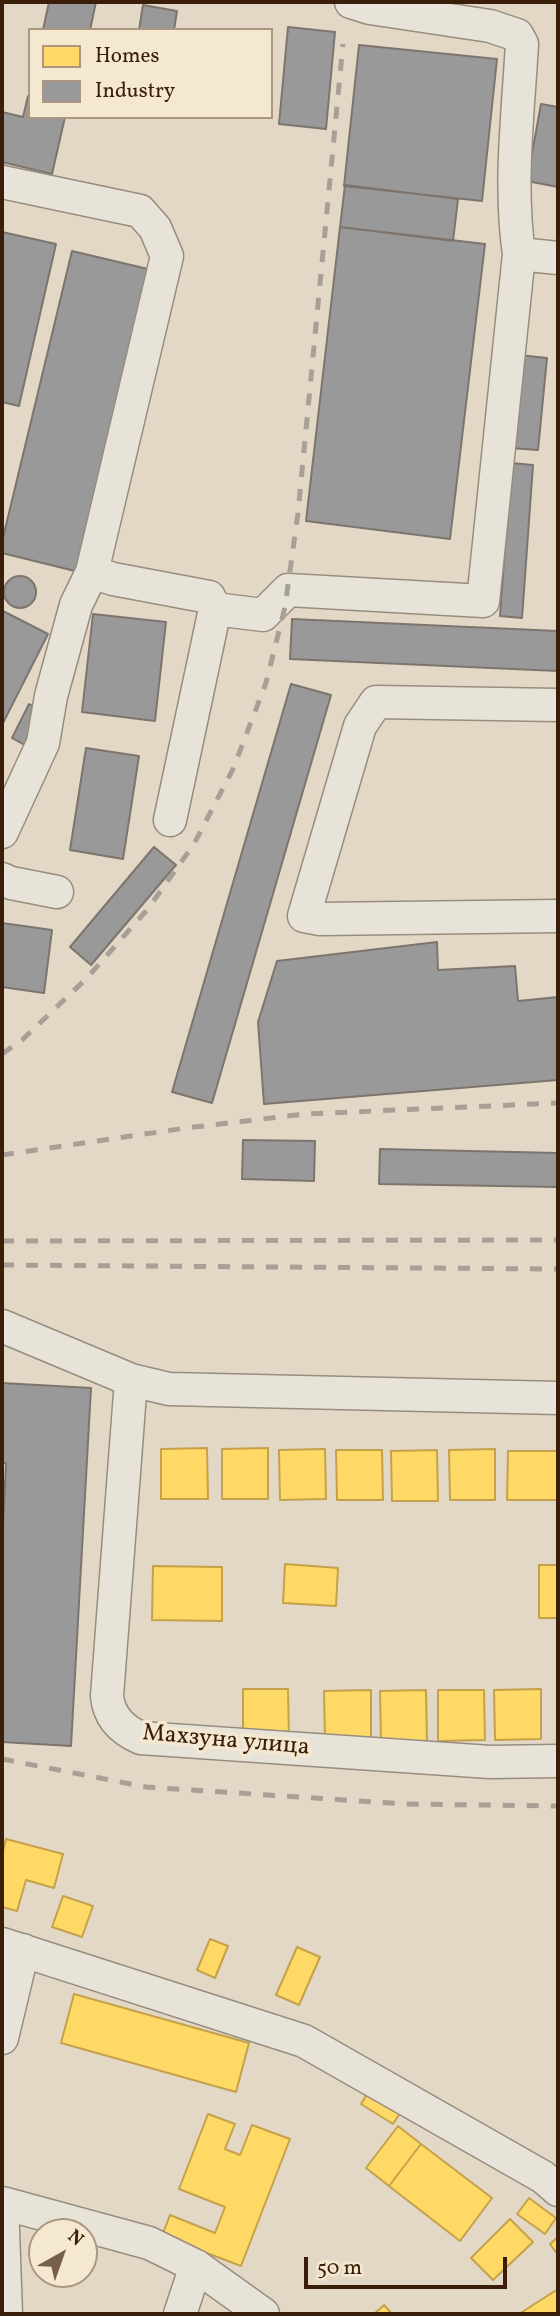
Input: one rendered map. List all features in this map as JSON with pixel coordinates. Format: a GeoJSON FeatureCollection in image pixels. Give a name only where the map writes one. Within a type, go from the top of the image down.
{"type":"FeatureCollection","features":[{"type":"Feature","properties":{"kind":"street"},"geometry":{"type":"LineString","coordinates":[[215,609],[263,615],[288,590],[313,589],[483,601],[519,254],[514,225],[513,183],[522,44],[517,34],[490,26],[370,8],[351,2]]}},
{"type":"Feature","properties":{"kind":"street"},"geometry":{"type":"LineString","coordinates":[[2,182],[140,211],[155,228],[166,256],[92,572],[76,605],[51,696],[43,743],[2,832]]}},
{"type":"Feature","properties":{"kind":"street"},"geometry":{"type":"LineString","coordinates":[[519,254],[558,258]]}},
{"type":"Feature","properties":{"kind":"street"},"geometry":{"type":"LineString","coordinates":[[92,572],[113,579],[209,597],[215,609],[170,820]]}},
{"type":"Feature","properties":{"kind":"street"},"geometry":{"type":"LineString","coordinates":[[558,705],[376,702],[360,726],[304,916],[320,919],[558,916]]}},
{"type":"Feature","properties":{"kind":"street"},"geometry":{"type":"LineString","coordinates":[[2,879],[57,892]]}},
{"type":"Feature","properties":{"kind":"street"},"geometry":{"type":"LineString","coordinates":[[2,1326],[131,1380],[169,1389],[558,1398]]}},
{"type":"Feature","properties":{"kind":"street","name":"Махзуна улица"},"geometry":{"type":"LineString","coordinates":[[131,1380],[107,1696],[112,1715],[122,1726],[141,1738],[490,1762],[558,1761]]}},
{"type":"Feature","properties":{"kind":"street"},"geometry":{"type":"LineString","coordinates":[[2,2038],[12,1947],[304,2040],[543,2177],[558,2190]]}},
{"type":"Feature","properties":{"kind":"street"},"geometry":{"type":"LineString","coordinates":[[6,2314],[2,2203],[149,2243],[196,2266],[263,2314]]}},
{"type":"Feature","properties":{"kind":"street"},"geometry":{"type":"LineString","coordinates":[[180,2314],[196,2266]]}},
{"type":"Feature","properties":{"kind":"building: Homes"},"geometry":{"type":"Polygon","coordinates":[[[207,1448],[208,1499],[161,1499],[161,1449],[207,1448]]]}},
{"type":"Feature","properties":{"kind":"building: Homes"},"geometry":{"type":"Polygon","coordinates":[[[268,1448],[268,1499],[222,1499],[222,1449],[268,1448]]]}},
{"type":"Feature","properties":{"kind":"building: Homes"},"geometry":{"type":"Polygon","coordinates":[[[325,1449],[326,1499],[280,1500],[279,1450],[325,1449]]]}},
{"type":"Feature","properties":{"kind":"building: Homes"},"geometry":{"type":"Polygon","coordinates":[[[495,1449],[495,1500],[450,1500],[449,1450],[495,1449]]]}},
{"type":"Feature","properties":{"kind":"building: Homes"},"geometry":{"type":"Polygon","coordinates":[[[336,1450],[382,1450],[383,1500],[337,1500],[336,1450]]]}},
{"type":"Feature","properties":{"kind":"building: Homes"},"geometry":{"type":"Polygon","coordinates":[[[437,1450],[438,1501],[392,1501],[391,1451],[437,1450]]]}},
{"type":"Feature","properties":{"kind":"building: Homes"},"geometry":{"type":"Polygon","coordinates":[[[508,1451],[558,1451],[558,1500],[507,1500],[508,1451]]]}},
{"type":"Feature","properties":{"kind":"building: Homes"},"geometry":{"type":"Polygon","coordinates":[[[285,1564],[338,1568],[336,1606],[283,1603],[285,1564]]]}},
{"type":"Feature","properties":{"kind":"building: Homes"},"geometry":{"type":"Polygon","coordinates":[[[539,1565],[558,1565],[558,1618],[539,1618],[539,1565]]]}},
{"type":"Feature","properties":{"kind":"building: Homes"},"geometry":{"type":"Polygon","coordinates":[[[153,1566],[222,1567],[222,1621],[152,1620],[153,1566]]]}},
{"type":"Feature","properties":{"kind":"building: Homes"},"geometry":{"type":"Polygon","coordinates":[[[243,1689],[288,1689],[289,1739],[243,1739],[243,1689]]]}},
{"type":"Feature","properties":{"kind":"building: Homes"},"geometry":{"type":"Polygon","coordinates":[[[541,1689],[541,1739],[495,1740],[494,1690],[541,1689]]]}},
{"type":"Feature","properties":{"kind":"building: Homes"},"geometry":{"type":"Polygon","coordinates":[[[371,1690],[371,1740],[325,1741],[324,1691],[371,1690]]]}},
{"type":"Feature","properties":{"kind":"building: Homes"},"geometry":{"type":"Polygon","coordinates":[[[426,1690],[427,1741],[381,1741],[380,1691],[426,1690]]]}},
{"type":"Feature","properties":{"kind":"building: Homes"},"geometry":{"type":"Polygon","coordinates":[[[438,1690],[484,1690],[485,1740],[438,1741],[438,1690]]]}},
{"type":"Feature","properties":{"kind":"building: Homes"},"geometry":{"type":"Polygon","coordinates":[[[6,1839],[63,1854],[54,1888],[26,1880],[17,1911],[2,1907],[2,1855],[6,1839]]]}},
{"type":"Feature","properties":{"kind":"building: Homes"},"geometry":{"type":"Polygon","coordinates":[[[63,1896],[93,1906],[82,1937],[52,1927],[63,1896]]]}},
{"type":"Feature","properties":{"kind":"building: Homes"},"geometry":{"type":"Polygon","coordinates":[[[210,1939],[228,1946],[215,1978],[197,1970],[210,1939]]]}},
{"type":"Feature","properties":{"kind":"building: Homes"},"geometry":{"type":"Polygon","coordinates":[[[297,1947],[320,1957],[299,2005],[276,1995],[297,1947]]]}},
{"type":"Feature","properties":{"kind":"building: Homes"},"geometry":{"type":"Polygon","coordinates":[[[74,1994],[249,2043],[236,2092],[61,2043],[74,1994]]]}},
{"type":"Feature","properties":{"kind":"building: Homes"},"geometry":{"type":"Polygon","coordinates":[[[372,2086],[404,2107],[393,2124],[361,2104],[372,2086]]]}},
{"type":"Feature","properties":{"kind":"building: Homes"},"geometry":{"type":"Polygon","coordinates":[[[208,2114],[235,2124],[225,2149],[240,2155],[252,2125],[290,2139],[241,2266],[162,2236],[170,2215],[215,2233],[225,2207],[179,2189],[208,2114]]]}},
{"type":"Feature","properties":{"kind":"building: Homes"},"geometry":{"type":"Polygon","coordinates":[[[398,2126],[421,2144],[389,2186],[366,2168],[398,2126]]]}},
{"type":"Feature","properties":{"kind":"building: Homes"},"geometry":{"type":"Polygon","coordinates":[[[421,2144],[492,2198],[460,2241],[389,2186],[421,2144]]]}},
{"type":"Feature","properties":{"kind":"building: Homes"},"geometry":{"type":"Polygon","coordinates":[[[529,2198],[556,2218],[545,2234],[517,2214],[529,2198]]]}},
{"type":"Feature","properties":{"kind":"building: Homes"},"geometry":{"type":"Polygon","coordinates":[[[510,2219],[533,2242],[493,2280],[471,2258],[510,2219]]]}},
{"type":"Feature","properties":{"kind":"building: Homes"},"geometry":{"type":"Polygon","coordinates":[[[558,2237],[558,2255],[550,2244],[558,2237]]]}},
{"type":"Feature","properties":{"kind":"building: Homes"},"geometry":{"type":"Polygon","coordinates":[[[558,2289],[558,2314],[519,2314],[558,2289]]]}},
{"type":"Feature","properties":{"kind":"building: Homes"},"geometry":{"type":"Polygon","coordinates":[[[384,2305],[392,2314],[374,2314],[384,2305]]]}},
{"type":"Feature","properties":{"kind":"building: Industry"},"geometry":{"type":"Polygon","coordinates":[[[49,2],[96,2],[90,28],[43,28],[49,2]]]}},
{"type":"Feature","properties":{"kind":"building: Industry"},"geometry":{"type":"Polygon","coordinates":[[[143,5],[177,11],[174,28],[139,28],[143,5]]]}},
{"type":"Feature","properties":{"kind":"building: Industry"},"geometry":{"type":"Polygon","coordinates":[[[288,27],[335,32],[326,129],[279,124],[288,27]]]}},
{"type":"Feature","properties":{"kind":"building: Industry"},"geometry":{"type":"Polygon","coordinates":[[[359,45],[497,59],[482,201],[344,186],[359,45]]]}},
{"type":"Feature","properties":{"kind":"building: Industry"},"geometry":{"type":"Polygon","coordinates":[[[28,96],[28,119],[65,119],[52,174],[2,162],[2,112],[23,117],[28,96]]]}},
{"type":"Feature","properties":{"kind":"building: Industry"},"geometry":{"type":"Polygon","coordinates":[[[541,104],[558,107],[558,187],[527,181],[541,104]]]}},
{"type":"Feature","properties":{"kind":"building: Industry"},"geometry":{"type":"Polygon","coordinates":[[[345,185],[458,199],[453,241],[340,227],[345,185]]]}},
{"type":"Feature","properties":{"kind":"building: Industry"},"geometry":{"type":"Polygon","coordinates":[[[340,227],[485,244],[450,539],[306,521],[340,227]]]}},
{"type":"Feature","properties":{"kind":"building: Industry"},"geometry":{"type":"Polygon","coordinates":[[[2,232],[56,244],[19,406],[2,402],[2,232]]]}},
{"type":"Feature","properties":{"kind":"building: Industry"},"geometry":{"type":"Polygon","coordinates":[[[72,251],[152,270],[79,572],[2,553],[2,542],[72,251]]]}},
{"type":"Feature","properties":{"kind":"building: Industry"},"geometry":{"type":"Polygon","coordinates":[[[518,355],[547,358],[538,450],[510,448],[518,355]]]}},
{"type":"Feature","properties":{"kind":"building: Industry"},"geometry":{"type":"Polygon","coordinates":[[[511,463],[533,465],[522,618],[500,616],[511,463]]]}},
{"type":"Feature","properties":{"kind":"building: Industry"},"geometry":{"type":"Polygon","coordinates":[[[20,576],[31,581],[36,592],[31,603],[20,608],[9,603],[4,592],[9,581],[20,576]]]}},
{"type":"Feature","properties":{"kind":"building: Industry"},"geometry":{"type":"Polygon","coordinates":[[[3,611],[48,634],[2,725],[2,614],[3,611]]]}},
{"type":"Feature","properties":{"kind":"building: Industry"},"geometry":{"type":"Polygon","coordinates":[[[93,614],[166,622],[155,721],[82,712],[93,614]]]}},
{"type":"Feature","properties":{"kind":"building: Industry"},"geometry":{"type":"Polygon","coordinates":[[[292,619],[558,631],[558,671],[290,659],[292,619]]]}},
{"type":"Feature","properties":{"kind":"building: Industry"},"geometry":{"type":"Polygon","coordinates":[[[291,684],[331,695],[212,1103],[172,1092],[291,684]]]}},
{"type":"Feature","properties":{"kind":"building: Industry"},"geometry":{"type":"Polygon","coordinates":[[[29,704],[47,714],[30,748],[12,738],[29,704]]]}},
{"type":"Feature","properties":{"kind":"building: Industry"},"geometry":{"type":"Polygon","coordinates":[[[86,748],[139,756],[123,859],[70,850],[86,748]]]}},
{"type":"Feature","properties":{"kind":"building: Industry"},"geometry":{"type":"Polygon","coordinates":[[[154,847],[176,865],[91,965],[70,947],[154,847]]]}},
{"type":"Feature","properties":{"kind":"building: Industry"},"geometry":{"type":"Polygon","coordinates":[[[2,923],[52,930],[44,993],[2,987],[2,923]]]}},
{"type":"Feature","properties":{"kind":"building: Industry"},"geometry":{"type":"Polygon","coordinates":[[[437,942],[438,970],[515,966],[518,1001],[558,997],[558,1080],[264,1104],[258,1022],[277,961],[437,942]]]}},
{"type":"Feature","properties":{"kind":"building: Industry"},"geometry":{"type":"Polygon","coordinates":[[[243,1140],[315,1141],[314,1181],[242,1179],[243,1140]]]}},
{"type":"Feature","properties":{"kind":"building: Industry"},"geometry":{"type":"Polygon","coordinates":[[[380,1149],[558,1153],[558,1187],[379,1184],[380,1149]]]}},
{"type":"Feature","properties":{"kind":"building: Industry"},"geometry":{"type":"Polygon","coordinates":[[[2,1383],[91,1388],[71,1746],[2,1742],[2,1548],[6,1463],[2,1463],[2,1383]]]}},
{"type":"Feature","properties":{"kind":"railway"},"geometry":{"type":"LineString","coordinates":[[2,1054],[22,1040],[86,979],[147,910],[194,844],[233,769],[266,683],[285,607],[298,513],[343,44]]}},
{"type":"Feature","properties":{"kind":"railway"},"geometry":{"type":"LineString","coordinates":[[2,1155],[305,1114],[558,1103]]}},
{"type":"Feature","properties":{"kind":"railway"},"geometry":{"type":"LineString","coordinates":[[2,1241],[558,1240]]}},
{"type":"Feature","properties":{"kind":"railway"},"geometry":{"type":"LineString","coordinates":[[2,1265],[558,1269]]}},
{"type":"Feature","properties":{"kind":"railway"},"geometry":{"type":"LineString","coordinates":[[2,1759],[146,1787],[406,1804],[558,1806]]}}]}
